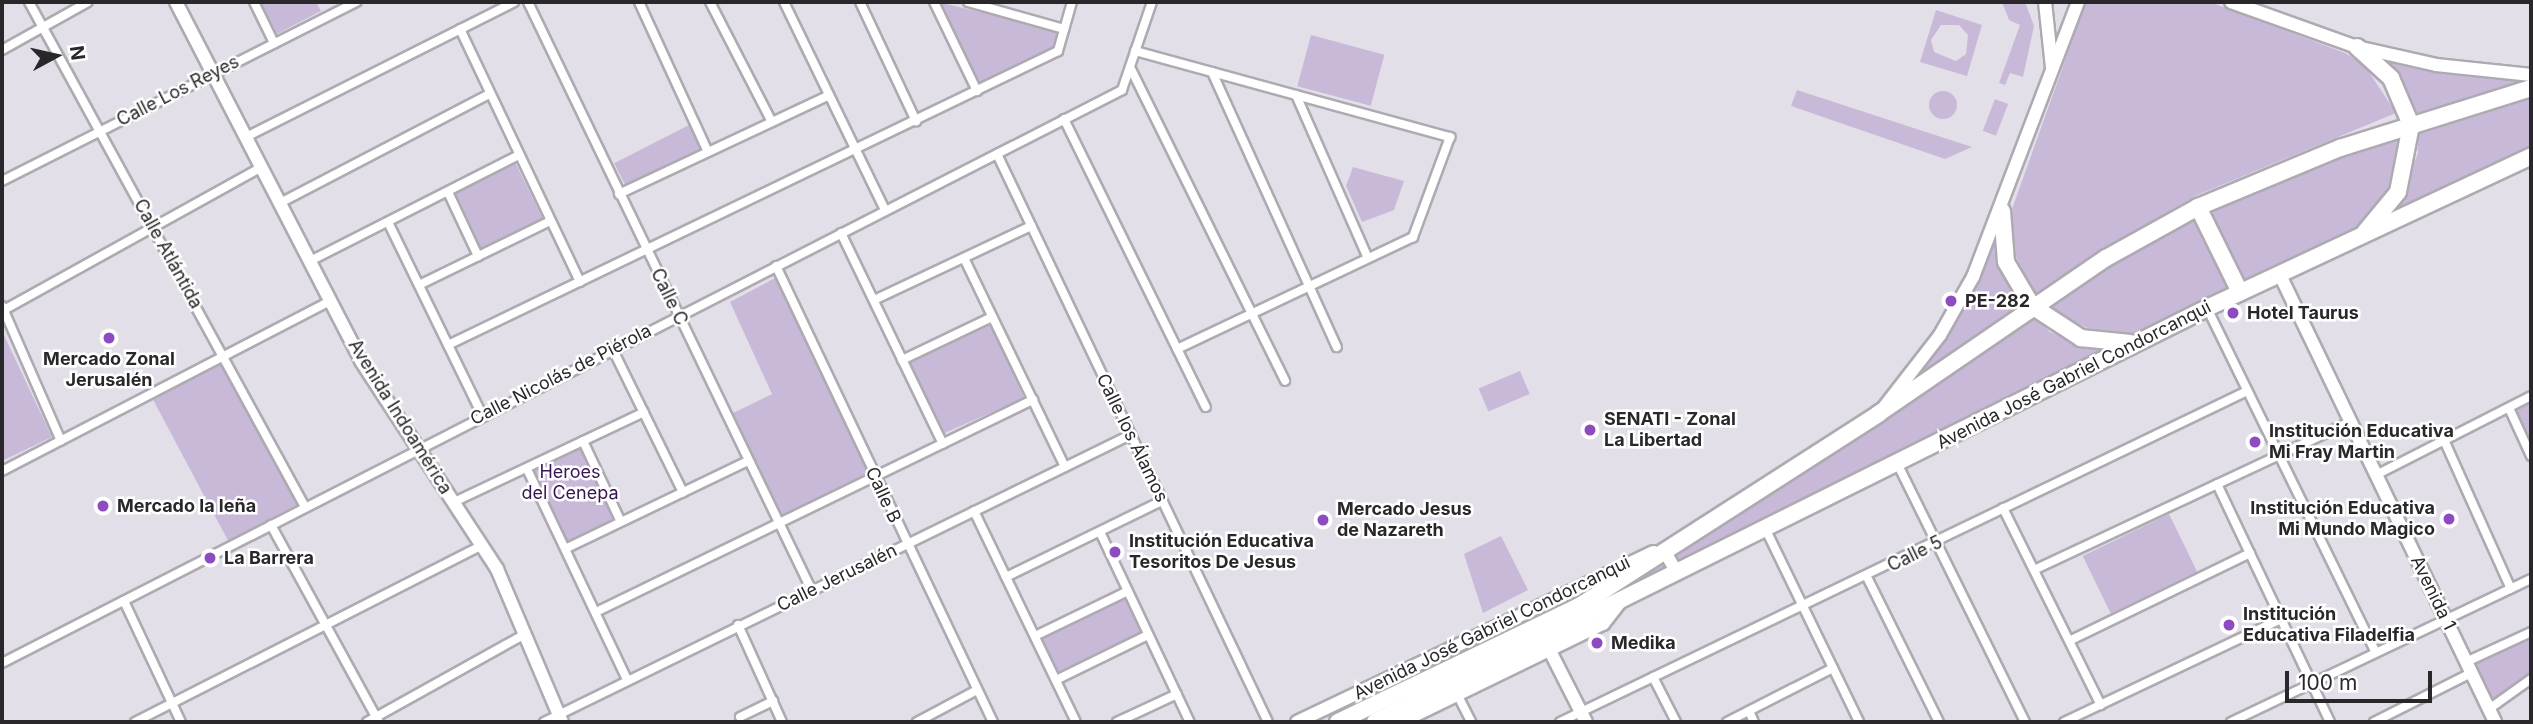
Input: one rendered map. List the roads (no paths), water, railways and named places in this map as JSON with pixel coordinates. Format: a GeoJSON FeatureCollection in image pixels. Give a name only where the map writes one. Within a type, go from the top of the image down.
{"type":"FeatureCollection","features":[{"type":"Feature","properties":{"kind":"highway"},"geometry":{"type":"LineString","coordinates":[[2357,47],[2390,78],[2412,125],[2398,192],[2359,239]]}},
{"type":"Feature","properties":{"kind":"highway","name":"Avenida José Gabriel Condorcanqui"},"geometry":{"type":"LineString","coordinates":[[1338,722],[1445,670],[1544,638],[1665,552],[1878,414],[2032,306],[2198,207],[2412,125],[2531,88]]}},
{"type":"Feature","properties":{"kind":"highway","name":"Avenida José Gabriel Condorcanqui"},"geometry":{"type":"LineString","coordinates":[[1375,722],[1455,690],[1544,638],[1621,601],[1763,526],[1897,463],[2240,292],[2359,239],[2531,156]]}},
{"type":"Feature","properties":{"kind":"highway"},"geometry":{"type":"LineString","coordinates":[[2198,207],[2240,292]]}},
{"type":"Feature","properties":{"kind":"highway"},"geometry":{"type":"LineString","coordinates":[[2002,211],[2006,262],[2032,306],[2081,338],[2139,342]]}},
{"type":"Feature","properties":{"kind":"street","name":"Calle Atlántida"},"geometry":{"type":"LineString","coordinates":[[29,2],[305,508]]}},
{"type":"Feature","properties":{"kind":"street"},"geometry":{"type":"LineString","coordinates":[[2,50],[88,2]]}},
{"type":"Feature","properties":{"kind":"street","name":"Avenida Indoamérica"},"geometry":{"type":"LineString","coordinates":[[176,2],[330,301],[418,447],[482,545],[525,634],[560,717]]}},
{"type":"Feature","properties":{"kind":"street"},"geometry":{"type":"LineString","coordinates":[[254,2],[274,43]]}},
{"type":"Feature","properties":{"kind":"street","name":"Calle Los Reyes"},"geometry":{"type":"LineString","coordinates":[[2,181],[356,2]]}},
{"type":"Feature","properties":{"kind":"street"},"geometry":{"type":"LineString","coordinates":[[246,137],[514,2]]}},
{"type":"Feature","properties":{"kind":"street","name":"Calle C"},"geometry":{"type":"LineString","coordinates":[[528,2],[677,316],[812,591]]}},
{"type":"Feature","properties":{"kind":"street"},"geometry":{"type":"LineString","coordinates":[[639,2],[708,152]]}},
{"type":"Feature","properties":{"kind":"street"},"geometry":{"type":"LineString","coordinates":[[710,2],[772,122]]}},
{"type":"Feature","properties":{"kind":"street"},"geometry":{"type":"LineString","coordinates":[[784,2],[885,210]]}},
{"type":"Feature","properties":{"kind":"street"},"geometry":{"type":"LineString","coordinates":[[860,2],[916,121]]}},
{"type":"Feature","properties":{"kind":"street"},"geometry":{"type":"LineString","coordinates":[[934,2],[977,91]]}},
{"type":"Feature","properties":{"kind":"street"},"geometry":{"type":"LineString","coordinates":[[968,2],[1064,29]]}},
{"type":"Feature","properties":{"kind":"street"},"geometry":{"type":"LineString","coordinates":[[448,345],[1058,51],[1072,2]]}},
{"type":"Feature","properties":{"kind":"street"},"geometry":{"type":"LineString","coordinates":[[1152,2],[1130,67],[1285,381]]}},
{"type":"Feature","properties":{"kind":"street"},"geometry":{"type":"LineString","coordinates":[[2045,2],[2053,75]]}},
{"type":"Feature","properties":{"kind":"street"},"geometry":{"type":"LineString","coordinates":[[1878,414],[1940,335],[2002,211],[2078,2]]}},
{"type":"Feature","properties":{"kind":"street"},"geometry":{"type":"LineString","coordinates":[[2231,2],[2357,47],[2436,65],[2531,75]]}},
{"type":"Feature","properties":{"kind":"street"},"geometry":{"type":"LineString","coordinates":[[460,29],[517,156],[580,282]]}},
{"type":"Feature","properties":{"kind":"street"},"geometry":{"type":"LineString","coordinates":[[1135,51],[1450,137],[1413,237],[1177,349]]}},
{"type":"Feature","properties":{"kind":"street","name":"Calle Nicolás de Piérola"},"geometry":{"type":"LineString","coordinates":[[2,663],[418,447],[1122,90],[1130,67]]}},
{"type":"Feature","properties":{"kind":"street"},"geometry":{"type":"LineString","coordinates":[[1212,72],[1337,347]]}},
{"type":"Feature","properties":{"kind":"street"},"geometry":{"type":"LineString","coordinates":[[280,202],[489,94]]}},
{"type":"Feature","properties":{"kind":"street"},"geometry":{"type":"LineString","coordinates":[[619,194],[829,95]]}},
{"type":"Feature","properties":{"kind":"street"},"geometry":{"type":"LineString","coordinates":[[1296,95],[1368,258]]}},
{"type":"Feature","properties":{"kind":"street"},"geometry":{"type":"LineString","coordinates":[[1065,120],[1206,407]]}},
{"type":"Feature","properties":{"kind":"street","name":"Calle los Álamos"},"geometry":{"type":"LineString","coordinates":[[997,154],[1268,722]]}},
{"type":"Feature","properties":{"kind":"street"},"geometry":{"type":"LineString","coordinates":[[310,261],[517,156]]}},
{"type":"Feature","properties":{"kind":"street"},"geometry":{"type":"LineString","coordinates":[[61,441],[3,309],[154,229],[262,167]]}},
{"type":"Feature","properties":{"kind":"street"},"geometry":{"type":"LineString","coordinates":[[447,192],[478,256]]}},
{"type":"Feature","properties":{"kind":"street"},"geometry":{"type":"LineString","coordinates":[[419,285],[550,221]]}},
{"type":"Feature","properties":{"kind":"street"},"geometry":{"type":"LineString","coordinates":[[388,222],[482,415]]}},
{"type":"Feature","properties":{"kind":"street"},"geometry":{"type":"LineString","coordinates":[[874,300],[1031,226]]}},
{"type":"Feature","properties":{"kind":"street"},"geometry":{"type":"LineString","coordinates":[[841,233],[943,444]]}},
{"type":"Feature","properties":{"kind":"street"},"geometry":{"type":"LineString","coordinates":[[964,258],[1065,467]]}},
{"type":"Feature","properties":{"kind":"street","name":"Calle B"},"geometry":{"type":"LineString","coordinates":[[776,265],[906,544],[993,722]]}},
{"type":"Feature","properties":{"kind":"street","name":"Avenida 1"},"geometry":{"type":"LineString","coordinates":[[2280,275],[2348,424],[2376,475],[2495,722]]}},
{"type":"Feature","properties":{"kind":"street"},"geometry":{"type":"LineString","coordinates":[[2,471],[330,301]]}},
{"type":"Feature","properties":{"kind":"street"},"geometry":{"type":"LineString","coordinates":[[2207,308],[2375,651]]}},
{"type":"Feature","properties":{"kind":"street"},"geometry":{"type":"LineString","coordinates":[[902,360],[992,317]]}},
{"type":"Feature","properties":{"kind":"street"},"geometry":{"type":"LineString","coordinates":[[612,348],[683,492]]}},
{"type":"Feature","properties":{"kind":"street","name":"Calle 5"},"geometry":{"type":"LineString","coordinates":[[1560,722],[1583,717],[1653,677],[1937,544],[2003,508],[2247,391]]}},
{"type":"Feature","properties":{"kind":"street"},"geometry":{"type":"LineString","coordinates":[[2376,475],[2530,399]]}},
{"type":"Feature","properties":{"kind":"street"},"geometry":{"type":"LineString","coordinates":[[596,612],[876,479],[1033,400]]}},
{"type":"Feature","properties":{"kind":"street"},"geometry":{"type":"LineString","coordinates":[[2509,408],[2531,456]]}},
{"type":"Feature","properties":{"kind":"street"},"geometry":{"type":"LineString","coordinates":[[454,502],[643,412]]}},
{"type":"Feature","properties":{"kind":"street"},"geometry":{"type":"LineString","coordinates":[[2036,569],[2280,453],[2348,424]]}},
{"type":"Feature","properties":{"kind":"street","name":"Calle Jerusalén"},"geometry":{"type":"LineString","coordinates":[[544,722],[560,717],[627,680],[738,625],[1130,435]]}},
{"type":"Feature","properties":{"kind":"street"},"geometry":{"type":"LineString","coordinates":[[2444,440],[2511,589]]}},
{"type":"Feature","properties":{"kind":"street"},"geometry":{"type":"LineString","coordinates":[[583,441],[621,522]]}},
{"type":"Feature","properties":{"kind":"street"},"geometry":{"type":"LineString","coordinates":[[567,548],[748,461]]}},
{"type":"Feature","properties":{"kind":"street"},"geometry":{"type":"LineString","coordinates":[[1897,463],[2025,722]]}},
{"type":"Feature","properties":{"kind":"street"},"geometry":{"type":"LineString","coordinates":[[527,469],[567,548],[627,680]]}},
{"type":"Feature","properties":{"kind":"street"},"geometry":{"type":"LineString","coordinates":[[2217,484],[2330,722]]}},
{"type":"Feature","properties":{"kind":"street"},"geometry":{"type":"LineString","coordinates":[[1006,578],[1162,501]]}},
{"type":"Feature","properties":{"kind":"street"},"geometry":{"type":"LineString","coordinates":[[2003,508],[2036,569],[2101,705]]}},
{"type":"Feature","properties":{"kind":"street"},"geometry":{"type":"LineString","coordinates":[[974,511],[1076,722]]}},
{"type":"Feature","properties":{"kind":"street"},"geometry":{"type":"LineString","coordinates":[[271,525],[330,624],[378,720]]}},
{"type":"Feature","properties":{"kind":"street"},"geometry":{"type":"LineString","coordinates":[[1763,526],[1858,722]]}},
{"type":"Feature","properties":{"kind":"street"},"geometry":{"type":"LineString","coordinates":[[1100,532],[1190,722]]}},
{"type":"Feature","properties":{"kind":"street","name":"Avenida José Gabriel Condorcanqui"},"geometry":{"type":"LineString","coordinates":[[1297,722],[1689,537]]}},
{"type":"Feature","properties":{"kind":"street"},"geometry":{"type":"LineString","coordinates":[[135,722],[482,545]]}},
{"type":"Feature","properties":{"kind":"street"},"geometry":{"type":"LineString","coordinates":[[1665,552],[1676,571]]}},
{"type":"Feature","properties":{"kind":"street"},"geometry":{"type":"LineString","coordinates":[[2071,640],[2250,553]]}},
{"type":"Feature","properties":{"kind":"street"},"geometry":{"type":"LineString","coordinates":[[1867,577],[1939,722]]}},
{"type":"Feature","properties":{"kind":"street"},"geometry":{"type":"LineString","coordinates":[[2231,722],[2375,651],[2531,579]]}},
{"type":"Feature","properties":{"kind":"street"},"geometry":{"type":"LineString","coordinates":[[1035,636],[1128,591]]}},
{"type":"Feature","properties":{"kind":"street"},"geometry":{"type":"LineString","coordinates":[[124,601],[181,722]]}},
{"type":"Feature","properties":{"kind":"street"},"geometry":{"type":"LineString","coordinates":[[2064,722],[2281,620]]}},
{"type":"Feature","properties":{"kind":"street"},"geometry":{"type":"LineString","coordinates":[[738,625],[782,722]]}},
{"type":"Feature","properties":{"kind":"street"},"geometry":{"type":"LineString","coordinates":[[2374,722],[2531,632]]}},
{"type":"Feature","properties":{"kind":"street"},"geometry":{"type":"LineString","coordinates":[[368,722],[378,720],[525,634]]}},
{"type":"Feature","properties":{"kind":"street"},"geometry":{"type":"LineString","coordinates":[[1056,680],[1148,635]]}},
{"type":"Feature","properties":{"kind":"street"},"geometry":{"type":"LineString","coordinates":[[1544,638],[1583,717]]}},
{"type":"Feature","properties":{"kind":"street"},"geometry":{"type":"LineString","coordinates":[[1727,722],[1833,668]]}},
{"type":"Feature","properties":{"kind":"street"},"geometry":{"type":"LineString","coordinates":[[1445,670],[1471,722]]}},
{"type":"Feature","properties":{"kind":"street"},"geometry":{"type":"LineString","coordinates":[[1653,677],[1676,722]]}},
{"type":"Feature","properties":{"kind":"street"},"geometry":{"type":"LineString","coordinates":[[2489,709],[2531,679]]}},
{"type":"Feature","properties":{"kind":"street"},"geometry":{"type":"LineString","coordinates":[[917,722],[978,690]]}},
{"type":"Feature","properties":{"kind":"street","name":"Avenida José Gabriel Condorcanqui"},"geometry":{"type":"LineString","coordinates":[[1401,722],[1455,690]]}},
{"type":"Feature","properties":{"kind":"street"},"geometry":{"type":"LineString","coordinates":[[1117,722],[1177,694]]}},
{"type":"Feature","properties":{"kind":"street"},"geometry":{"type":"LineString","coordinates":[[740,717],[773,702]]}},
{"type":"Feature","properties":{"kind":"street"},"geometry":{"type":"LineString","coordinates":[[1749,711],[1754,722]]}},
{"type":"Feature","properties":{"kind":"place","name":"PE-282"},"geometry":{"type":"Point","coordinates":[1951,301]}},
{"type":"Feature","properties":{"kind":"place","name":"Hotel Taurus"},"geometry":{"type":"Point","coordinates":[2233,313]}},
{"type":"Feature","properties":{"kind":"place","name":"Mercado Zonal Jerusalén"},"geometry":{"type":"Point","coordinates":[109,338]}},
{"type":"Feature","properties":{"kind":"place","name":"SENATI - Zonal La Libertad"},"geometry":{"type":"Point","coordinates":[1590,430]}},
{"type":"Feature","properties":{"kind":"place","name":"Institución Educativa Mi Fray Martin"},"geometry":{"type":"Point","coordinates":[2255,442]}},
{"type":"Feature","properties":{"kind":"place","name":"Mercado la leña"},"geometry":{"type":"Point","coordinates":[103,506]}},
{"type":"Feature","properties":{"kind":"place","name":"Institución Educativa Mi Mundo Magico"},"geometry":{"type":"Point","coordinates":[2449,519]}},
{"type":"Feature","properties":{"kind":"place","name":"Mercado Jesus de Nazareth"},"geometry":{"type":"Point","coordinates":[1323,520]}},
{"type":"Feature","properties":{"kind":"place","name":"Institución Educativa Tesoritos De Jesus"},"geometry":{"type":"Point","coordinates":[1115,552]}},
{"type":"Feature","properties":{"kind":"place","name":"La Barrera"},"geometry":{"type":"Point","coordinates":[210,558]}},
{"type":"Feature","properties":{"kind":"place","name":"Institución Educativa Filadelfia"},"geometry":{"type":"Point","coordinates":[2229,625]}},
{"type":"Feature","properties":{"kind":"place","name":"Medika"},"geometry":{"type":"Point","coordinates":[1597,643]}},
{"type":"Feature","properties":{"kind":"park label","name":"Heroes del Cenepa"},"geometry":{"type":"Point","coordinates":[570,483]}}]}
